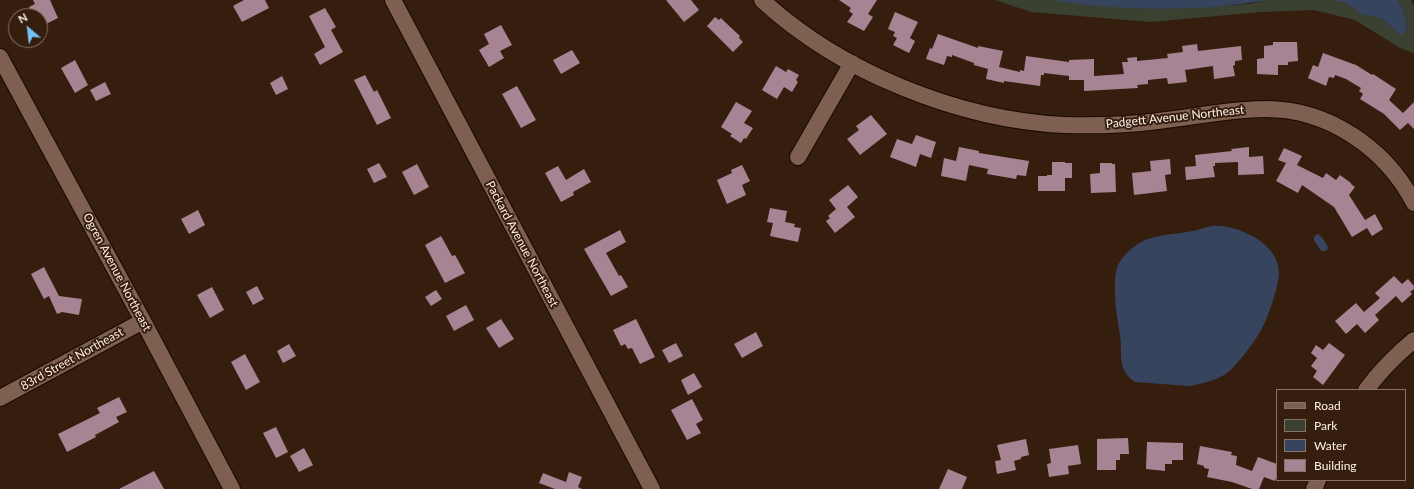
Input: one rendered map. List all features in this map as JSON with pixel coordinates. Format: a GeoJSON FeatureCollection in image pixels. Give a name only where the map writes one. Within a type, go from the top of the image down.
{"type":"FeatureCollection","features":[{"type":"Feature","properties":{"kind":"street","name":"Packard Avenue Northeast"},"geometry":{"type":"LineString","coordinates":[[393,0],[652,489]]}},
{"type":"Feature","properties":{"kind":"street","name":"Padgett Avenue Northeast"},"geometry":{"type":"LineString","coordinates":[[762,0],[819,44],[889,82],[936,100],[986,114],[1026,121],[1064,125],[1127,124],[1268,108],[1295,112],[1323,119],[1334,124],[1370,148],[1383,160],[1398,178],[1414,203]]}},
{"type":"Feature","properties":{"kind":"street","name":"Ogren Avenue Northeast"},"geometry":{"type":"LineString","coordinates":[[0,57],[232,489]]}},
{"type":"Feature","properties":{"kind":"street"},"geometry":{"type":"LineString","coordinates":[[798,157],[852,63]]}},
{"type":"Feature","properties":{"kind":"street","name":"83rd Street Northeast"},"geometry":{"type":"LineString","coordinates":[[0,398],[143,321]]}},
{"type":"Feature","properties":{"kind":"street"},"geometry":{"type":"LineString","coordinates":[[1367,389],[1380,371],[1400,351],[1414,340]]}},
{"type":"Feature","properties":{"kind":"green space"},"geometry":{"type":"Polygon","coordinates":[[[995,0],[1051,0],[1137,8],[1182,8],[1248,4],[1269,0],[1333,0],[1345,3],[1363,15],[1382,19],[1400,35],[1404,34],[1407,26],[1405,15],[1398,0],[1411,0],[1414,7],[1414,53],[1400,48],[1355,20],[1314,10],[1261,12],[1151,22],[1031,12],[995,0]]]}},
{"type":"Feature","properties":{"kind":"water"},"geometry":{"type":"Polygon","coordinates":[[[1051,0],[1269,0],[1215,7],[1160,9],[1078,4],[1051,0]]]}},
{"type":"Feature","properties":{"kind":"water"},"geometry":{"type":"Polygon","coordinates":[[[1333,0],[1398,0],[1406,21],[1406,31],[1404,34],[1400,35],[1382,19],[1363,15],[1345,3],[1333,0]]]}},
{"type":"Feature","properties":{"kind":"water"},"geometry":{"type":"Polygon","coordinates":[[[1211,226],[1233,228],[1244,232],[1264,244],[1272,253],[1277,262],[1279,278],[1267,317],[1259,333],[1245,354],[1228,372],[1220,377],[1189,386],[1135,382],[1125,372],[1122,361],[1115,292],[1116,275],[1119,263],[1130,250],[1143,241],[1211,226]]]}},
{"type":"Feature","properties":{"kind":"water"},"geometry":{"type":"Polygon","coordinates":[[[1317,234],[1321,236],[1328,247],[1326,251],[1321,251],[1314,240],[1314,237],[1317,234]]]}},
{"type":"Feature","properties":{"kind":"building"},"geometry":{"type":"Polygon","coordinates":[[[33,0],[50,0],[58,18],[48,23],[48,8],[29,8],[35,4],[33,0]]]}},
{"type":"Feature","properties":{"kind":"building"},"geometry":{"type":"Polygon","coordinates":[[[244,0],[265,0],[269,8],[242,22],[233,6],[244,0]]]}},
{"type":"Feature","properties":{"kind":"building"},"geometry":{"type":"Polygon","coordinates":[[[666,0],[691,0],[699,10],[684,22],[666,0]]]}},
{"type":"Feature","properties":{"kind":"building"},"geometry":{"type":"Polygon","coordinates":[[[839,0],[877,0],[868,14],[873,17],[864,31],[847,22],[853,14],[849,11],[851,8],[839,0]]]}},
{"type":"Feature","properties":{"kind":"building"},"geometry":{"type":"Polygon","coordinates":[[[325,8],[336,27],[331,30],[343,52],[320,65],[314,54],[325,47],[309,16],[325,8]]]}},
{"type":"Feature","properties":{"kind":"building"},"geometry":{"type":"Polygon","coordinates":[[[895,12],[918,22],[910,38],[915,41],[909,53],[893,45],[897,38],[893,36],[895,32],[888,29],[895,12]]]}},
{"type":"Feature","properties":{"kind":"building"},"geometry":{"type":"Polygon","coordinates":[[[715,17],[719,20],[721,18],[740,36],[739,38],[743,42],[733,52],[707,26],[715,17]]]}},
{"type":"Feature","properties":{"kind":"building"},"geometry":{"type":"Polygon","coordinates":[[[501,25],[512,45],[500,51],[504,58],[489,67],[479,50],[489,44],[484,34],[501,25]]]}},
{"type":"Feature","properties":{"kind":"building"},"geometry":{"type":"Polygon","coordinates":[[[938,34],[978,48],[978,46],[1003,51],[999,67],[1020,72],[1020,70],[1024,71],[1026,56],[1069,62],[1069,60],[1094,59],[1094,76],[1124,74],[1122,62],[1128,62],[1127,58],[1137,57],[1137,61],[1168,58],[1167,54],[1183,52],[1182,46],[1197,44],[1198,51],[1241,46],[1242,60],[1235,61],[1235,65],[1233,66],[1235,76],[1214,79],[1213,66],[1185,70],[1187,82],[1168,84],[1167,78],[1148,80],[1148,84],[1137,85],[1138,88],[1084,91],[1084,80],[1069,80],[1069,76],[1044,73],[1044,75],[1041,75],[1040,86],[1004,81],[1004,83],[986,79],[988,69],[974,65],[974,63],[952,55],[952,57],[947,56],[944,65],[926,59],[938,34]]]}},
{"type":"Feature","properties":{"kind":"building"},"geometry":{"type":"Polygon","coordinates":[[[1273,42],[1297,42],[1298,61],[1288,62],[1288,65],[1278,65],[1278,75],[1257,74],[1257,59],[1264,58],[1264,46],[1273,45],[1273,42]]]}},
{"type":"Feature","properties":{"kind":"building"},"geometry":{"type":"Polygon","coordinates":[[[572,50],[580,63],[561,74],[553,60],[572,50]]]}},
{"type":"Feature","properties":{"kind":"building"},"geometry":{"type":"Polygon","coordinates":[[[1323,53],[1356,65],[1396,89],[1389,100],[1403,113],[1414,102],[1414,129],[1408,123],[1400,130],[1384,114],[1360,99],[1363,94],[1359,91],[1361,88],[1346,79],[1335,75],[1334,78],[1329,77],[1326,86],[1308,78],[1313,65],[1318,67],[1323,53]]]}},
{"type":"Feature","properties":{"kind":"building"},"geometry":{"type":"Polygon","coordinates":[[[75,60],[88,85],[75,93],[61,68],[75,60]]]}},
{"type":"Feature","properties":{"kind":"building"},"geometry":{"type":"Polygon","coordinates":[[[776,66],[786,72],[788,69],[799,75],[796,80],[798,82],[792,92],[784,87],[777,99],[762,90],[776,66]]]}},
{"type":"Feature","properties":{"kind":"building"},"geometry":{"type":"Polygon","coordinates":[[[365,75],[374,92],[377,90],[391,118],[377,125],[354,80],[365,75]]]}},
{"type":"Feature","properties":{"kind":"building"},"geometry":{"type":"Polygon","coordinates":[[[282,76],[288,89],[276,95],[270,83],[282,76]]]}},
{"type":"Feature","properties":{"kind":"building"},"geometry":{"type":"Polygon","coordinates":[[[105,82],[111,94],[96,101],[90,90],[105,82]]]}},
{"type":"Feature","properties":{"kind":"building"},"geometry":{"type":"Polygon","coordinates":[[[517,86],[536,120],[521,128],[502,94],[517,86]]]}},
{"type":"Feature","properties":{"kind":"building"},"geometry":{"type":"Polygon","coordinates":[[[736,102],[752,111],[744,123],[753,128],[746,139],[744,138],[741,143],[730,136],[732,134],[721,127],[736,102]]]}},
{"type":"Feature","properties":{"kind":"building"},"geometry":{"type":"Polygon","coordinates":[[[871,115],[887,134],[860,155],[847,139],[859,130],[856,126],[871,115]]]}},
{"type":"Feature","properties":{"kind":"building"},"geometry":{"type":"Polygon","coordinates":[[[916,135],[936,142],[931,158],[920,154],[916,167],[890,157],[897,139],[912,144],[916,135]]]}},
{"type":"Feature","properties":{"kind":"building"},"geometry":{"type":"Polygon","coordinates":[[[959,147],[979,151],[979,153],[1029,161],[1026,176],[1017,175],[1016,179],[987,174],[988,169],[969,165],[966,181],[941,176],[944,158],[956,161],[959,147]]]}},
{"type":"Feature","properties":{"kind":"building"},"geometry":{"type":"Polygon","coordinates":[[[1249,147],[1249,157],[1263,156],[1264,174],[1238,175],[1238,162],[1215,163],[1215,166],[1213,166],[1215,177],[1186,180],[1185,167],[1196,166],[1195,155],[1232,151],[1231,149],[1249,147]]]}},
{"type":"Feature","properties":{"kind":"building"},"geometry":{"type":"Polygon","coordinates":[[[1284,148],[1302,156],[1297,165],[1323,178],[1326,173],[1336,180],[1340,175],[1351,183],[1355,187],[1349,195],[1365,220],[1375,214],[1383,229],[1372,236],[1367,228],[1352,237],[1334,207],[1302,185],[1298,193],[1276,181],[1286,163],[1278,160],[1284,148]]]}},
{"type":"Feature","properties":{"kind":"building"},"geometry":{"type":"Polygon","coordinates":[[[1170,159],[1171,174],[1165,175],[1167,191],[1134,195],[1132,173],[1151,171],[1150,161],[1170,159]]]}},
{"type":"Feature","properties":{"kind":"building"},"geometry":{"type":"Polygon","coordinates":[[[1052,162],[1072,163],[1072,178],[1065,178],[1065,191],[1038,191],[1038,176],[1052,175],[1052,162]]]}},
{"type":"Feature","properties":{"kind":"building"},"geometry":{"type":"Polygon","coordinates":[[[379,163],[387,177],[374,183],[367,169],[379,163]]]}},
{"type":"Feature","properties":{"kind":"building"},"geometry":{"type":"Polygon","coordinates":[[[1100,163],[1115,164],[1116,192],[1091,193],[1090,174],[1100,173],[1100,163]]]}},
{"type":"Feature","properties":{"kind":"building"},"geometry":{"type":"Polygon","coordinates":[[[417,164],[429,187],[414,195],[402,172],[417,164]]]}},
{"type":"Feature","properties":{"kind":"building"},"geometry":{"type":"Polygon","coordinates":[[[742,165],[750,181],[742,185],[746,195],[727,204],[717,180],[732,173],[731,170],[742,165]]]}},
{"type":"Feature","properties":{"kind":"building"},"geometry":{"type":"Polygon","coordinates":[[[558,166],[566,180],[584,169],[591,182],[573,192],[574,195],[561,202],[545,173],[558,166]]]}},
{"type":"Feature","properties":{"kind":"building"},"geometry":{"type":"Polygon","coordinates":[[[848,185],[858,197],[847,207],[855,217],[835,233],[826,221],[830,218],[828,216],[836,209],[829,200],[848,185]]]}},
{"type":"Feature","properties":{"kind":"building"},"geometry":{"type":"Polygon","coordinates":[[[770,208],[787,211],[785,222],[795,224],[794,227],[801,228],[798,242],[770,236],[773,223],[767,222],[770,208]]]}},
{"type":"Feature","properties":{"kind":"building"},"geometry":{"type":"Polygon","coordinates":[[[198,210],[205,225],[189,234],[181,219],[198,210]]]}},
{"type":"Feature","properties":{"kind":"building"},"geometry":{"type":"Polygon","coordinates":[[[620,230],[626,242],[606,253],[619,276],[621,275],[628,287],[611,296],[584,249],[620,230]]]}},
{"type":"Feature","properties":{"kind":"building"},"geometry":{"type":"Polygon","coordinates":[[[441,236],[452,256],[455,255],[465,273],[445,283],[425,245],[441,236]]]}},
{"type":"Feature","properties":{"kind":"building"},"geometry":{"type":"Polygon","coordinates":[[[44,267],[59,296],[82,299],[79,315],[62,312],[57,314],[49,296],[44,299],[31,274],[44,267]]]}},
{"type":"Feature","properties":{"kind":"building"},"geometry":{"type":"Polygon","coordinates":[[[1394,276],[1402,284],[1408,279],[1414,286],[1414,289],[1410,292],[1412,294],[1402,303],[1396,296],[1375,315],[1379,320],[1365,333],[1357,324],[1346,334],[1335,321],[1356,303],[1364,312],[1380,298],[1375,293],[1394,276]]]}},
{"type":"Feature","properties":{"kind":"building"},"geometry":{"type":"Polygon","coordinates":[[[257,286],[264,299],[253,305],[246,292],[257,286]]]}},
{"type":"Feature","properties":{"kind":"building"},"geometry":{"type":"Polygon","coordinates":[[[212,287],[224,310],[210,318],[197,295],[212,287]]]}},
{"type":"Feature","properties":{"kind":"building"},"geometry":{"type":"Polygon","coordinates":[[[436,290],[442,299],[431,306],[425,297],[436,290]]]}},
{"type":"Feature","properties":{"kind":"building"},"geometry":{"type":"Polygon","coordinates":[[[466,305],[474,320],[454,331],[446,316],[466,305]]]}},
{"type":"Feature","properties":{"kind":"building"},"geometry":{"type":"Polygon","coordinates":[[[501,319],[514,339],[499,348],[486,328],[501,319]]]}},
{"type":"Feature","properties":{"kind":"building"},"geometry":{"type":"Polygon","coordinates":[[[636,319],[655,357],[640,364],[632,348],[628,349],[625,344],[621,346],[613,330],[636,319]]]}},
{"type":"Feature","properties":{"kind":"building"},"geometry":{"type":"Polygon","coordinates":[[[756,332],[763,346],[742,358],[734,344],[756,332]]]}},
{"type":"Feature","properties":{"kind":"building"},"geometry":{"type":"Polygon","coordinates":[[[676,343],[683,356],[669,363],[662,350],[676,343]]]}},
{"type":"Feature","properties":{"kind":"building"},"geometry":{"type":"Polygon","coordinates":[[[1329,343],[1345,355],[1323,385],[1313,377],[1317,371],[1311,366],[1317,358],[1311,353],[1316,345],[1323,350],[1329,343]]]}},
{"type":"Feature","properties":{"kind":"building"},"geometry":{"type":"Polygon","coordinates":[[[289,344],[296,356],[283,363],[277,351],[289,344]]]}},
{"type":"Feature","properties":{"kind":"building"},"geometry":{"type":"Polygon","coordinates":[[[245,354],[260,382],[246,390],[231,362],[245,354]]]}},
{"type":"Feature","properties":{"kind":"building"},"geometry":{"type":"Polygon","coordinates":[[[694,373],[702,387],[688,395],[681,380],[694,373]]]}},
{"type":"Feature","properties":{"kind":"building"},"geometry":{"type":"Polygon","coordinates":[[[119,397],[127,412],[116,417],[119,422],[95,435],[96,437],[67,452],[58,434],[100,413],[97,408],[119,397]]]}},
{"type":"Feature","properties":{"kind":"building"},"geometry":{"type":"Polygon","coordinates":[[[692,399],[703,420],[696,424],[701,433],[687,440],[671,410],[692,399]]]}},
{"type":"Feature","properties":{"kind":"building"},"geometry":{"type":"Polygon","coordinates":[[[276,427],[288,452],[276,458],[263,433],[276,427]]]}},
{"type":"Feature","properties":{"kind":"building"},"geometry":{"type":"Polygon","coordinates":[[[1128,438],[1129,454],[1120,454],[1120,460],[1116,460],[1116,470],[1097,470],[1097,439],[1128,438]]]}},
{"type":"Feature","properties":{"kind":"building"},"geometry":{"type":"Polygon","coordinates":[[[1026,439],[1029,455],[1014,461],[1016,470],[997,474],[995,461],[1001,460],[997,445],[1026,439]]]}},
{"type":"Feature","properties":{"kind":"building"},"geometry":{"type":"Polygon","coordinates":[[[1147,442],[1183,443],[1183,460],[1172,460],[1172,464],[1165,464],[1165,471],[1146,469],[1147,442]]]}},
{"type":"Feature","properties":{"kind":"building"},"geometry":{"type":"Polygon","coordinates":[[[1078,445],[1081,464],[1068,466],[1069,474],[1049,477],[1047,464],[1051,463],[1049,449],[1078,445]]]}},
{"type":"Feature","properties":{"kind":"building"},"geometry":{"type":"Polygon","coordinates":[[[1200,446],[1232,452],[1231,455],[1237,456],[1236,465],[1252,471],[1258,457],[1276,464],[1276,478],[1275,481],[1264,477],[1259,489],[1252,489],[1232,482],[1207,477],[1209,469],[1197,464],[1200,446]]]}},
{"type":"Feature","properties":{"kind":"building"},"geometry":{"type":"Polygon","coordinates":[[[304,448],[313,465],[299,472],[290,456],[304,448]]]}},
{"type":"Feature","properties":{"kind":"building"},"geometry":{"type":"Polygon","coordinates":[[[948,469],[967,477],[962,489],[939,489],[948,469]]]}},
{"type":"Feature","properties":{"kind":"building"},"geometry":{"type":"Polygon","coordinates":[[[154,471],[164,489],[119,489],[154,471]]]}},
{"type":"Feature","properties":{"kind":"building"},"geometry":{"type":"Polygon","coordinates":[[[569,472],[582,477],[578,487],[582,489],[555,489],[539,483],[543,473],[566,482],[569,472]]]}}]}
